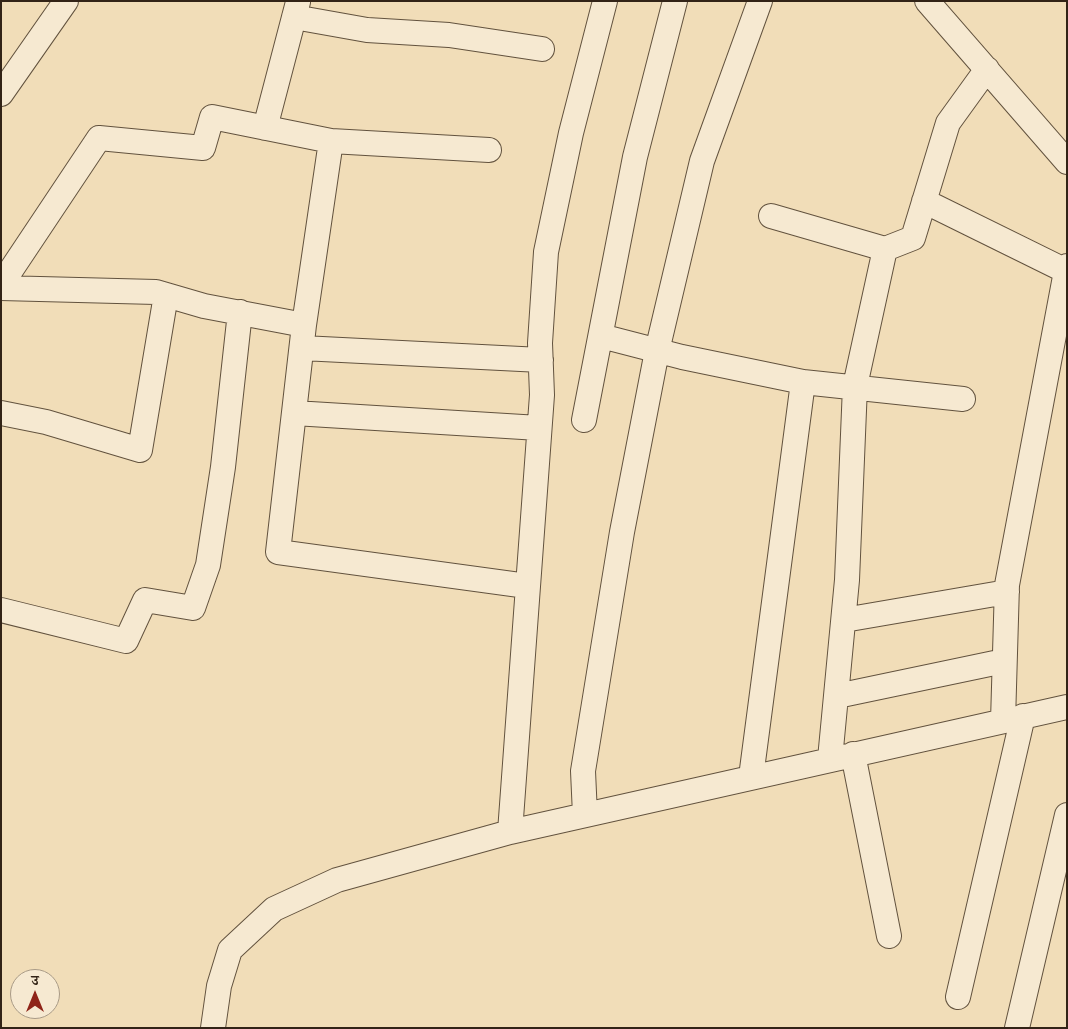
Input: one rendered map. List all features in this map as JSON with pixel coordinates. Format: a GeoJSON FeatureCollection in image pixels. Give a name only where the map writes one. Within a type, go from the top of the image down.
{"type":"FeatureCollection","features":[{"type":"Feature","properties":{"kind":"street"},"geometry":{"type":"LineString","coordinates":[[1,94],[66,1]]}},
{"type":"Feature","properties":{"kind":"street"},"geometry":{"type":"LineString","coordinates":[[510,832],[526,586],[542,395],[541,360],[546,252],[571,133],[605,1]]}},
{"type":"Feature","properties":{"kind":"street"},"geometry":{"type":"LineString","coordinates":[[584,420],[635,157],[675,1]]}},
{"type":"Feature","properties":{"kind":"street"},"geometry":{"type":"LineString","coordinates":[[585,815],[583,771],[622,532],[657,350],[702,161],[760,1]]}},
{"type":"Feature","properties":{"kind":"street"},"geometry":{"type":"LineString","coordinates":[[927,1],[1067,162]]}},
{"type":"Feature","properties":{"kind":"street"},"geometry":{"type":"LineString","coordinates":[[265,128],[296,9],[367,30],[449,36],[542,49]]}},
{"type":"Feature","properties":{"kind":"street"},"geometry":{"type":"LineString","coordinates":[[771,216],[885,249],[912,238],[948,123],[987,70]]}},
{"type":"Feature","properties":{"kind":"street"},"geometry":{"type":"LineString","coordinates":[[1,287],[99,138],[204,148],[212,118],[331,141],[490,150]]}},
{"type":"Feature","properties":{"kind":"street"},"geometry":{"type":"LineString","coordinates":[[331,141],[304,325],[278,552],[526,586]]}},
{"type":"Feature","properties":{"kind":"street"},"geometry":{"type":"LineString","coordinates":[[924,201],[1066,269],[1007,592],[1004,661],[1013,718],[958,997]]}},
{"type":"Feature","properties":{"kind":"street"},"geometry":{"type":"LineString","coordinates":[[830,759],[844,620],[854,386],[885,249]]}},
{"type":"Feature","properties":{"kind":"street"},"geometry":{"type":"LineString","coordinates":[[1,287],[156,292],[304,325]]}},
{"type":"Feature","properties":{"kind":"street"},"geometry":{"type":"LineString","coordinates":[[1,413],[46,422],[140,450],[166,295]]}},
{"type":"Feature","properties":{"kind":"street"},"geometry":{"type":"LineString","coordinates":[[1,610],[126,641],[144,600],[193,608],[208,565],[223,466],[240,312]]}},
{"type":"Feature","properties":{"kind":"street"},"geometry":{"type":"LineString","coordinates":[[601,336],[803,382],[963,398]]}},
{"type":"Feature","properties":{"kind":"street"},"geometry":{"type":"LineString","coordinates":[[302,348],[541,360]]}},
{"type":"Feature","properties":{"kind":"street"},"geometry":{"type":"LineString","coordinates":[[751,777],[803,382]]}},
{"type":"Feature","properties":{"kind":"street"},"geometry":{"type":"LineString","coordinates":[[294,413],[539,428]]}},
{"type":"Feature","properties":{"kind":"street"},"geometry":{"type":"LineString","coordinates":[[844,620],[1007,592]]}},
{"type":"Feature","properties":{"kind":"street"},"geometry":{"type":"LineString","coordinates":[[837,696],[1004,661]]}},
{"type":"Feature","properties":{"kind":"street"},"geometry":{"type":"LineString","coordinates":[[213,1028],[219,986],[230,950],[274,909],[337,880],[510,832],[1067,707]]}},
{"type":"Feature","properties":{"kind":"street"},"geometry":{"type":"LineString","coordinates":[[853,754],[889,936]]}},
{"type":"Feature","properties":{"kind":"street"},"geometry":{"type":"LineString","coordinates":[[1017,1028],[1067,815]]}}]}
